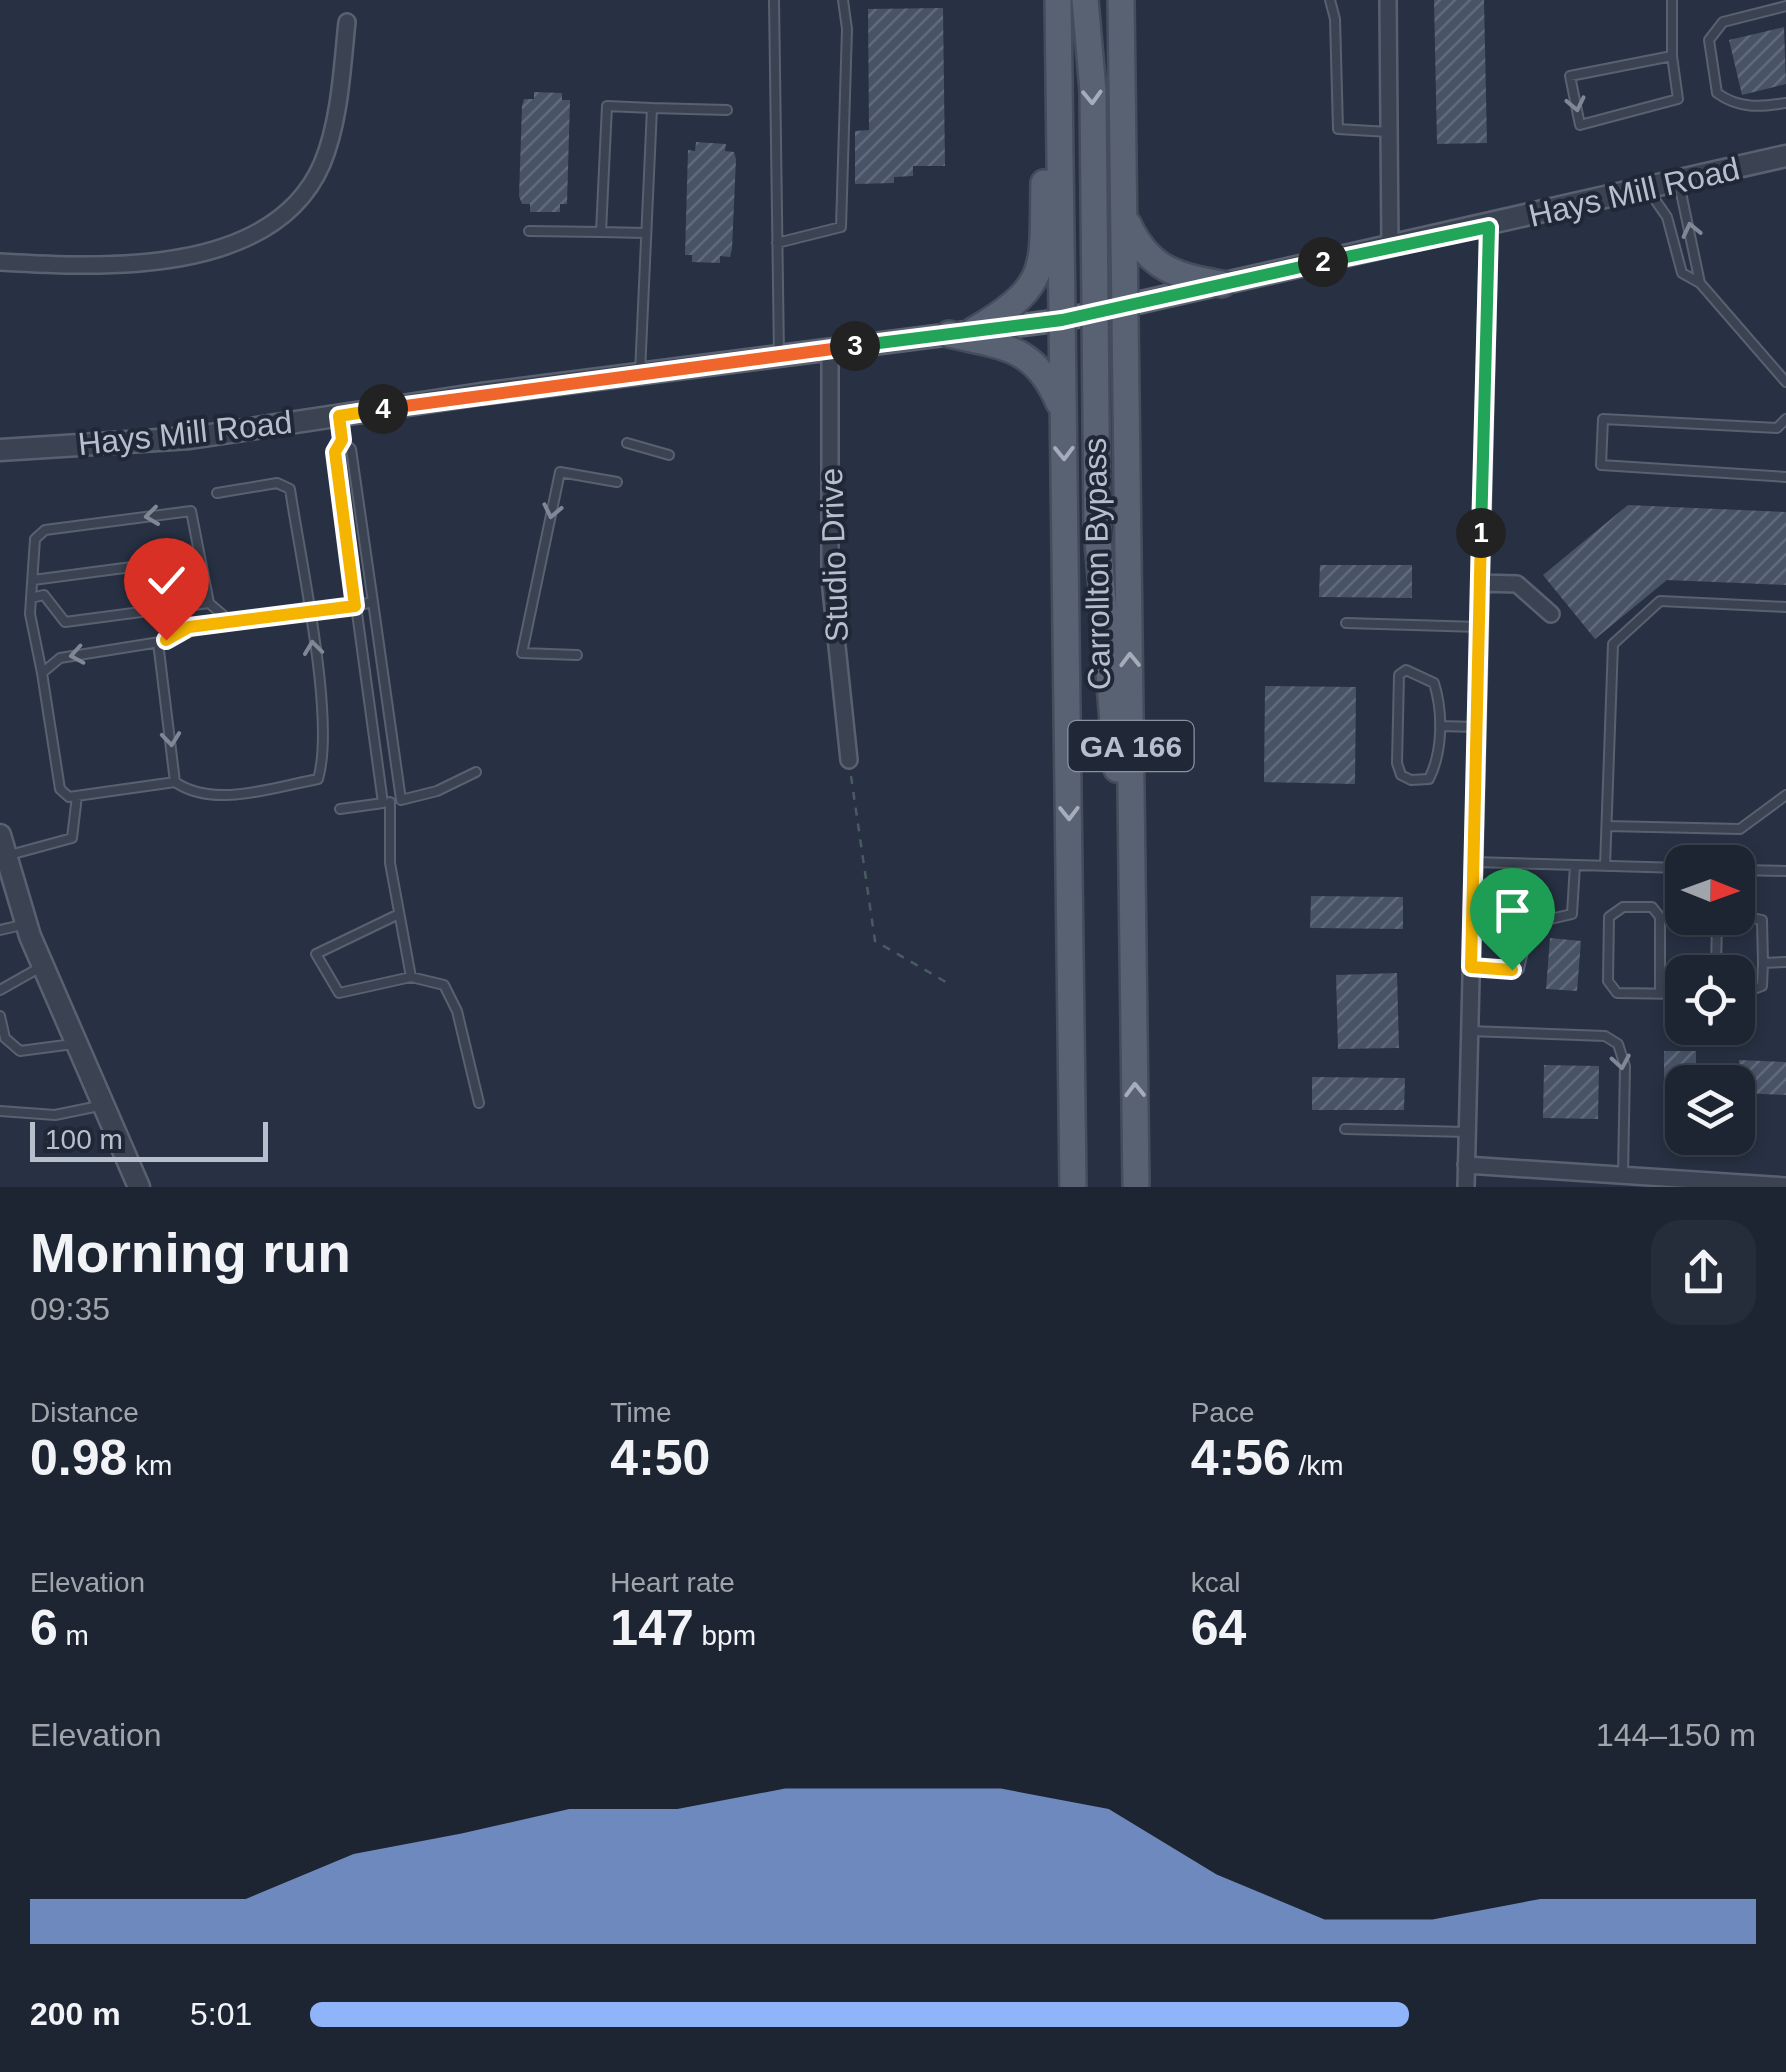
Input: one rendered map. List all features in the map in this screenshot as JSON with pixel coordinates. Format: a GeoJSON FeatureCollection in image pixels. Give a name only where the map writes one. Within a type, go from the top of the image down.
{"type":"FeatureCollection","features":[{"type":"Feature","properties":{"kind":"main road","name":"Carrollton Bypass"},"geometry":{"type":"LineString","coordinates":[[1058,0],[1073,1187]]}},
{"type":"Feature","properties":{"kind":"main road"},"geometry":{"type":"LineString","coordinates":[[1085,0],[1093,106],[1097,530],[1114,740],[1133,884]]}},
{"type":"Feature","properties":{"kind":"main road","name":"Carrollton Bypass"},"geometry":{"type":"LineString","coordinates":[[1122,0],[1136,1187]]}},
{"type":"Feature","properties":{"kind":"main road"},"geometry":{"type":"LineString","coordinates":[[961,333],[1022,300],[1038,276],[1046,119],[1058,29]]}},
{"type":"Feature","properties":{"kind":"main road"},"geometry":{"type":"LineString","coordinates":[[1126,218],[1146,256],[1158,267],[1175,276],[1222,284]]}},
{"type":"Feature","properties":{"kind":"main road"},"geometry":{"type":"LineString","coordinates":[[961,333],[1022,352],[1048,376],[1064,413]]}},
{"type":"Feature","properties":{"kind":"street"},"geometry":{"type":"LineString","coordinates":[[1388,0],[1390,248]]}},
{"type":"Feature","properties":{"kind":"street"},"geometry":{"type":"LineString","coordinates":[[0,262],[81,266],[158,260],[249,238],[283,218],[322,165],[332,133],[346,22]]}},
{"type":"Feature","properties":{"kind":"street","name":"Hays Mill Road"},"geometry":{"type":"LineString","coordinates":[[0,450],[190,438],[640,373],[1062,320],[1489,227],[1786,156]]}},
{"type":"Feature","properties":{"kind":"street"},"geometry":{"type":"LineString","coordinates":[[1466,1187],[1489,227]]}},
{"type":"Feature","properties":{"kind":"street","name":"Studio Drive"},"geometry":{"type":"LineString","coordinates":[[830,349],[830,580],[849,760]]}},
{"type":"Feature","properties":{"kind":"street"},"geometry":{"type":"LineString","coordinates":[[1480,583],[1516,584],[1551,614]]}},
{"type":"Feature","properties":{"kind":"street"},"geometry":{"type":"LineString","coordinates":[[3,846],[26,924],[139,1187]]}},
{"type":"Feature","properties":{"kind":"street"},"geometry":{"type":"LineString","coordinates":[[1466,1165],[1786,1186]]}},
{"type":"Feature","properties":{"kind":"lane"},"geometry":{"type":"LineString","coordinates":[[774,0],[779,356]]}},
{"type":"Feature","properties":{"kind":"lane"},"geometry":{"type":"LineString","coordinates":[[778,244],[841,227],[848,29],[843,0]]}},
{"type":"Feature","properties":{"kind":"lane"},"geometry":{"type":"LineString","coordinates":[[1330,0],[1335,19],[1338,129],[1388,132]]}},
{"type":"Feature","properties":{"kind":"lane"},"geometry":{"type":"LineString","coordinates":[[1672,0],[1672,56],[1678,98],[1580,125],[1570,76],[1672,56]]}},
{"type":"Feature","properties":{"kind":"lane"},"geometry":{"type":"LineString","coordinates":[[1786,6],[1723,22],[1709,40],[1717,93],[1729,102],[1752,108],[1786,103]]}},
{"type":"Feature","properties":{"kind":"lane"},"geometry":{"type":"LineString","coordinates":[[600,232],[607,106],[727,110]]}},
{"type":"Feature","properties":{"kind":"lane"},"geometry":{"type":"LineString","coordinates":[[640,373],[652,108]]}},
{"type":"Feature","properties":{"kind":"lane"},"geometry":{"type":"LineString","coordinates":[[1678,180],[1700,283]]}},
{"type":"Feature","properties":{"kind":"lane"},"geometry":{"type":"LineString","coordinates":[[1647,187],[1666,217],[1682,273],[1700,283],[1786,382]]}},
{"type":"Feature","properties":{"kind":"lane"},"geometry":{"type":"LineString","coordinates":[[529,231],[646,233]]}},
{"type":"Feature","properties":{"kind":"lane"},"geometry":{"type":"LineString","coordinates":[[339,416],[342,440],[335,452],[386,802],[390,863],[411,977]]}},
{"type":"Feature","properties":{"kind":"lane"},"geometry":{"type":"LineString","coordinates":[[1786,419],[1777,428],[1603,420],[1601,465],[1786,477]]}},
{"type":"Feature","properties":{"kind":"lane"},"geometry":{"type":"LineString","coordinates":[[1777,428],[1786,440]]}},
{"type":"Feature","properties":{"kind":"lane"},"geometry":{"type":"LineString","coordinates":[[342,440],[351,449],[401,800]]}},
{"type":"Feature","properties":{"kind":"lane"},"geometry":{"type":"LineString","coordinates":[[627,444],[670,455]]}},
{"type":"Feature","properties":{"kind":"lane"},"geometry":{"type":"LineString","coordinates":[[577,655],[522,653],[560,472],[617,482]]}},
{"type":"Feature","properties":{"kind":"lane"},"geometry":{"type":"LineString","coordinates":[[217,493],[277,483],[290,489],[322,722],[323,762],[318,779],[240,794],[192,794],[175,782],[69,797],[60,789],[30,614],[35,539],[45,530],[191,511],[209,603],[230,622]]}},
{"type":"Feature","properties":{"kind":"lane"},"geometry":{"type":"LineString","coordinates":[[33,580],[200,558]]}},
{"type":"Feature","properties":{"kind":"lane"},"geometry":{"type":"LineString","coordinates":[[31,598],[44,595],[65,622],[209,603]]}},
{"type":"Feature","properties":{"kind":"lane"},"geometry":{"type":"LineString","coordinates":[[1605,866],[1613,644],[1660,601],[1786,606]]}},
{"type":"Feature","properties":{"kind":"lane"},"geometry":{"type":"LineString","coordinates":[[42,673],[60,658],[158,642],[189,627],[308,615],[372,602]]}},
{"type":"Feature","properties":{"kind":"lane"},"geometry":{"type":"LineString","coordinates":[[1346,623],[1479,627]]}},
{"type":"Feature","properties":{"kind":"lane"},"geometry":{"type":"LineString","coordinates":[[158,642],[175,782]]}},
{"type":"Feature","properties":{"kind":"lane"},"geometry":{"type":"LineString","coordinates":[[1406,670],[1434,683],[1440,726],[1436,764],[1429,779],[1411,780],[1401,775],[1397,763],[1399,675],[1406,670]]}},
{"type":"Feature","properties":{"kind":"lane"},"geometry":{"type":"LineString","coordinates":[[1440,726],[1477,727]]}},
{"type":"Feature","properties":{"kind":"lane"},"geometry":{"type":"LineString","coordinates":[[340,809],[437,791],[476,772]]}},
{"type":"Feature","properties":{"kind":"lane"},"geometry":{"type":"LineString","coordinates":[[3,846],[72,838],[77,796]]}},
{"type":"Feature","properties":{"kind":"lane"},"geometry":{"type":"LineString","coordinates":[[1606,826],[1740,829],[1786,796]]}},
{"type":"Feature","properties":{"kind":"lane"},"geometry":{"type":"LineString","coordinates":[[1474,862],[1665,868]]}},
{"type":"Feature","properties":{"kind":"lane"},"geometry":{"type":"LineString","coordinates":[[1471,967],[1520,969],[1525,928],[1572,914],[1575,865]]}},
{"type":"Feature","properties":{"kind":"lane"},"geometry":{"type":"LineString","coordinates":[[1755,870],[1786,871]]}},
{"type":"Feature","properties":{"kind":"lane"},"geometry":{"type":"LineString","coordinates":[[1660,994],[1660,918],[1652,907],[1622,908],[1609,916],[1608,981],[1618,993],[1660,994],[1665,994]]}},
{"type":"Feature","properties":{"kind":"lane"},"geometry":{"type":"LineString","coordinates":[[399,914],[316,954],[339,993],[411,977],[444,985],[457,1011],[480,1103]]}},
{"type":"Feature","properties":{"kind":"lane"},"geometry":{"type":"LineString","coordinates":[[1755,919],[1762,920],[1763,963],[1762,986],[1755,989]]}},
{"type":"Feature","properties":{"kind":"lane"},"geometry":{"type":"LineString","coordinates":[[0,930],[26,924]]}},
{"type":"Feature","properties":{"kind":"lane"},"geometry":{"type":"LineString","coordinates":[[1763,963],[1786,962]]}},
{"type":"Feature","properties":{"kind":"lane"},"geometry":{"type":"LineString","coordinates":[[0,990],[43,966]]}},
{"type":"Feature","properties":{"kind":"lane"},"geometry":{"type":"LineString","coordinates":[[0,1016],[5,1038],[20,1050],[78,1044]]}},
{"type":"Feature","properties":{"kind":"lane"},"geometry":{"type":"LineString","coordinates":[[1470,1031],[1605,1036],[1618,1044],[1624,1066],[1634,1179]]}},
{"type":"Feature","properties":{"kind":"lane"},"geometry":{"type":"LineString","coordinates":[[0,1111],[54,1115],[104,1105]]}},
{"type":"Feature","properties":{"kind":"lane"},"geometry":{"type":"LineString","coordinates":[[1344,1129],[1467,1132]]}},
{"type":"Feature","properties":{"kind":"path"},"geometry":{"type":"LineString","coordinates":[[849,760],[875,941],[951,985]]}},
{"type":"Feature","properties":{"kind":"building"},"geometry":{"type":"Polygon","coordinates":[[[1434,0],[1484,0],[1487,143],[1437,144],[1434,0]]]}},
{"type":"Feature","properties":{"kind":"building"},"geometry":{"type":"Polygon","coordinates":[[[943,8],[945,166],[913,166],[913,176],[894,177],[894,183],[855,184],[855,131],[869,130],[868,9],[943,8]]]}},
{"type":"Feature","properties":{"kind":"building"},"geometry":{"type":"Polygon","coordinates":[[[1784,27],[1786,84],[1742,95],[1729,40],[1784,27]]]}},
{"type":"Feature","properties":{"kind":"building"},"geometry":{"type":"Polygon","coordinates":[[[534,92],[562,93],[562,100],[570,100],[567,204],[560,204],[560,212],[530,212],[530,204],[522,204],[519,196],[522,106],[524,99],[534,99],[534,92]]]}},
{"type":"Feature","properties":{"kind":"building"},"geometry":{"type":"Polygon","coordinates":[[[696,142],[726,144],[725,151],[734,152],[736,159],[732,249],[730,257],[720,256],[720,263],[692,262],[692,255],[685,255],[688,150],[695,151],[696,142]]]}},
{"type":"Feature","properties":{"kind":"building"},"geometry":{"type":"Polygon","coordinates":[[[1628,505],[1786,512],[1786,585],[1667,580],[1595,639],[1543,575],[1628,505]]]}},
{"type":"Feature","properties":{"kind":"building"},"geometry":{"type":"Polygon","coordinates":[[[1320,565],[1412,565],[1412,598],[1319,597],[1320,565]]]}},
{"type":"Feature","properties":{"kind":"building"},"geometry":{"type":"Polygon","coordinates":[[[1265,686],[1356,687],[1355,784],[1264,782],[1265,686]]]}},
{"type":"Feature","properties":{"kind":"building"},"geometry":{"type":"Polygon","coordinates":[[[1311,896],[1403,897],[1403,929],[1310,928],[1311,896]]]}},
{"type":"Feature","properties":{"kind":"building"},"geometry":{"type":"Polygon","coordinates":[[[1550,938],[1581,941],[1577,991],[1546,989],[1550,938]]]}},
{"type":"Feature","properties":{"kind":"building"},"geometry":{"type":"Polygon","coordinates":[[[1397,973],[1399,1048],[1338,1049],[1336,975],[1397,973]]]}},
{"type":"Feature","properties":{"kind":"building"},"geometry":{"type":"Polygon","coordinates":[[[1664,1051],[1696,1051],[1696,1065],[1665,1065],[1664,1102],[1664,1051]]]}},
{"type":"Feature","properties":{"kind":"building"},"geometry":{"type":"Polygon","coordinates":[[[1739,1060],[1786,1062],[1786,1095],[1755,1094],[1755,1065],[1739,1065],[1739,1060]]]}},
{"type":"Feature","properties":{"kind":"building"},"geometry":{"type":"Polygon","coordinates":[[[1544,1065],[1599,1066],[1598,1119],[1543,1118],[1544,1065]]]}},
{"type":"Feature","properties":{"kind":"building"},"geometry":{"type":"Polygon","coordinates":[[[1312,1077],[1405,1078],[1404,1110],[1312,1110],[1312,1077]]]}},
{"type":"Feature","properties":{"kind":"route"},"geometry":{"type":"LineString","coordinates":[[166,640],[189,627],[308,615],[355,606],[335,452],[342,440],[339,416],[481,394],[1062,320],[1489,227],[1471,967],[1512,970]]}}]}
